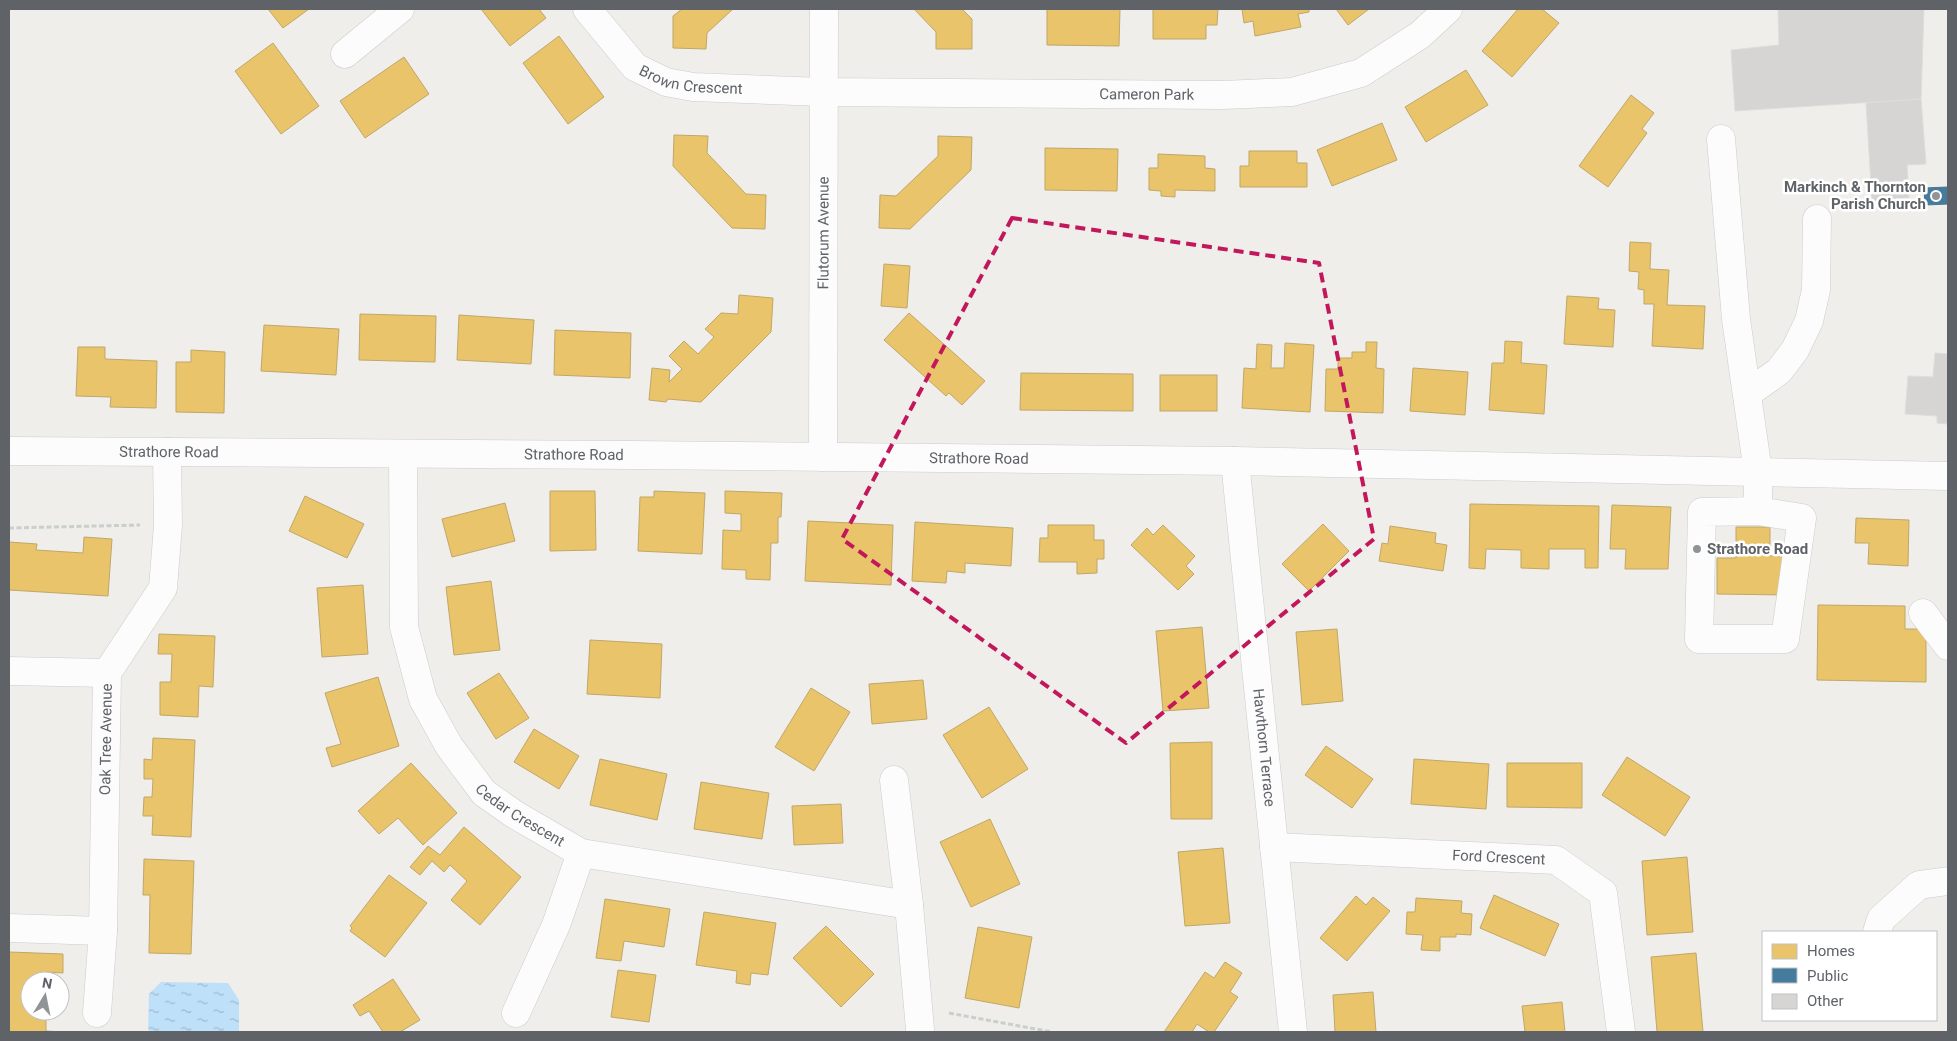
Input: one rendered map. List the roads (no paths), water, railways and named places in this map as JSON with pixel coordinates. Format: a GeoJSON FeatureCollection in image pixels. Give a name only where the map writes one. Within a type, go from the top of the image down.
{"type":"FeatureCollection","features":[{"type":"Feature","properties":{"kind":"street"},"geometry":{"type":"LineString","coordinates":[[345,54],[400,9]]}},
{"type":"Feature","properties":{"kind":"street","name":"Brown Crescent"},"geometry":{"type":"LineString","coordinates":[[587,9],[636,67],[666,82],[693,87],[823,92]]}},
{"type":"Feature","properties":{"kind":"street","name":"Flutorum Avenue"},"geometry":{"type":"LineString","coordinates":[[823,457],[824,9]]}},
{"type":"Feature","properties":{"kind":"street","name":"Cameron Park"},"geometry":{"type":"LineString","coordinates":[[823,92],[1223,95],[1292,92],[1361,73],[1420,35],[1448,9]]}},
{"type":"Feature","properties":{"kind":"street"},"geometry":{"type":"LineString","coordinates":[[1722,139],[1736,319],[1758,472],[1758,511]]}},
{"type":"Feature","properties":{"kind":"street"},"geometry":{"type":"LineString","coordinates":[[1747,394],[1779,371],[1794,350],[1809,321],[1816,290],[1817,219]]}},
{"type":"Feature","properties":{"kind":"street","name":"Strathore Road"},"geometry":{"type":"LineString","coordinates":[[9,451],[1235,461],[1948,476]]}},
{"type":"Feature","properties":{"kind":"street","name":"Oak Tree Avenue"},"geometry":{"type":"LineString","coordinates":[[97,1013],[103,931],[107,673],[163,588],[168,525],[166,452]]}},
{"type":"Feature","properties":{"kind":"street","name":"Cedar Crescent"},"geometry":{"type":"LineString","coordinates":[[403,454],[404,627],[423,699],[449,746],[484,793],[514,814],[581,853],[909,905]]}},
{"type":"Feature","properties":{"kind":"street","name":"Hawthorn Terrace"},"geometry":{"type":"LineString","coordinates":[[1235,461],[1293,1032]]}},
{"type":"Feature","properties":{"kind":"street"},"geometry":{"type":"LineString","coordinates":[[1758,511],[1802,518],[1785,640],[1699,639],[1702,512],[1758,511]]}},
{"type":"Feature","properties":{"kind":"street"},"geometry":{"type":"LineString","coordinates":[[1922,612],[1948,646]]}},
{"type":"Feature","properties":{"kind":"street"},"geometry":{"type":"LineString","coordinates":[[9,672],[107,673]]}},
{"type":"Feature","properties":{"kind":"street"},"geometry":{"type":"LineString","coordinates":[[894,780],[909,905],[919,1018]]}},
{"type":"Feature","properties":{"kind":"street","name":"Ford Crescent"},"geometry":{"type":"LineString","coordinates":[[1274,847],[1556,860],[1603,893],[1621,1032]]}},
{"type":"Feature","properties":{"kind":"street"},"geometry":{"type":"LineString","coordinates":[[516,1012],[556,925],[581,853]]}},
{"type":"Feature","properties":{"kind":"street"},"geometry":{"type":"LineString","coordinates":[[1877,931],[1881,919],[1919,885],[1948,881]]}},
{"type":"Feature","properties":{"kind":"street"},"geometry":{"type":"LineString","coordinates":[[9,928],[103,931]]}},
{"type":"Feature","properties":{"kind":"water"},"geometry":{"type":"Polygon","coordinates":[[[161,982],[228,983],[239,1000],[239,1032],[150,1032],[148,1029],[149,994],[161,982]]]}},
{"type":"Feature","properties":{"kind":"place","name":"Markinch & Thornton Parish Church"},"geometry":{"type":"Point","coordinates":[1936,196]}},
{"type":"Feature","properties":{"kind":"place","name":"Strathore Road"},"geometry":{"type":"Point","coordinates":[1697,549]}}]}
